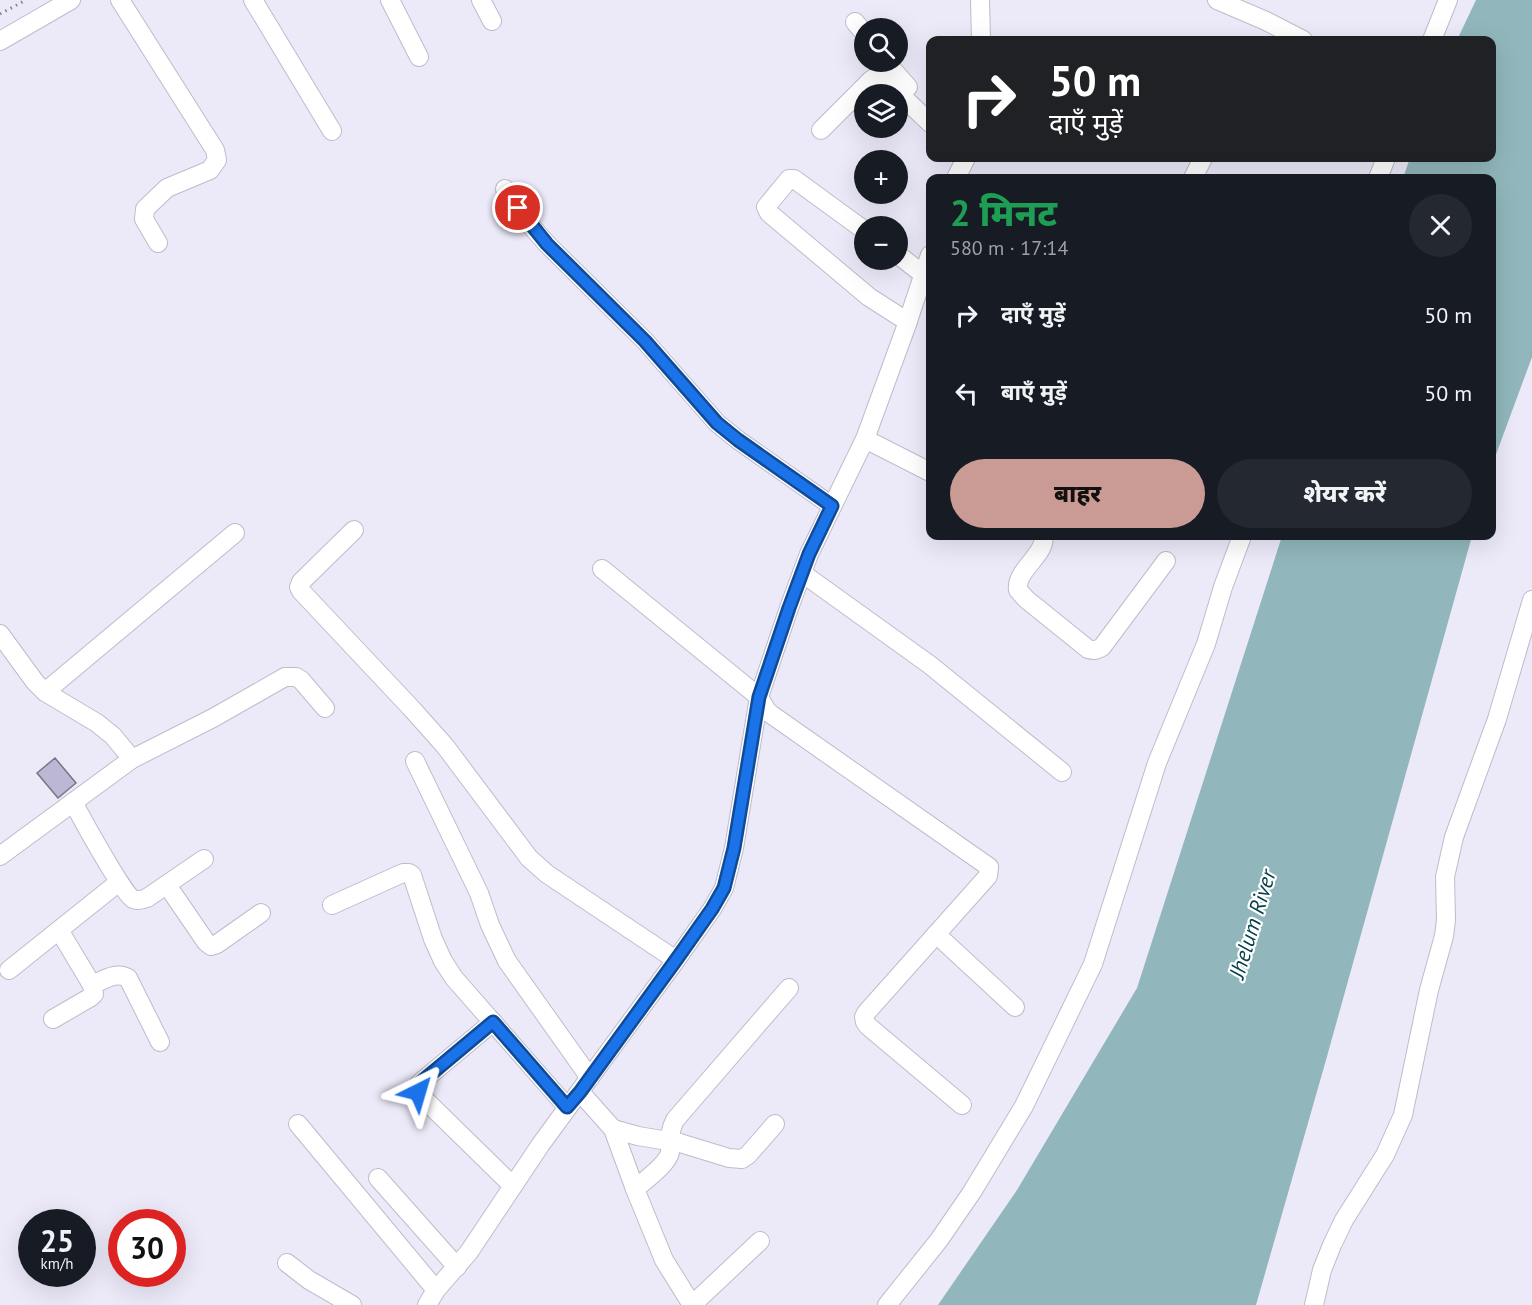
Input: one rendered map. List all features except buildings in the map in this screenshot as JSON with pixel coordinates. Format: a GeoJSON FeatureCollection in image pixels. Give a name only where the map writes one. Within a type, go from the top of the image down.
{"type":"FeatureCollection","features":[{"type":"Feature","properties":{"kind":"street"},"geometry":{"type":"LineString","coordinates":[[0,40],[71,0]]}},
{"type":"Feature","properties":{"kind":"street"},"geometry":{"type":"LineString","coordinates":[[120,0],[216,154],[217,160],[210,170],[167,189],[145,209],[144,219],[158,243]]}},
{"type":"Feature","properties":{"kind":"street"},"geometry":{"type":"LineString","coordinates":[[253,0],[332,131]]}},
{"type":"Feature","properties":{"kind":"street"},"geometry":{"type":"LineString","coordinates":[[390,0],[419,57]]}},
{"type":"Feature","properties":{"kind":"street"},"geometry":{"type":"LineString","coordinates":[[481,0],[492,21]]}},
{"type":"Feature","properties":{"kind":"street"},"geometry":{"type":"LineString","coordinates":[[980,0],[981,36]]}},
{"type":"Feature","properties":{"kind":"street"},"geometry":{"type":"LineString","coordinates":[[1216,0],[1295,36]]}},
{"type":"Feature","properties":{"kind":"street"},"geometry":{"type":"LineString","coordinates":[[1434,36],[1448,0]]}},
{"type":"Feature","properties":{"kind":"street"},"geometry":{"type":"LineString","coordinates":[[894,72],[926,106]]}},
{"type":"Feature","properties":{"kind":"street"},"geometry":{"type":"LineString","coordinates":[[821,130],[876,77],[883,78],[926,119]]}},
{"type":"Feature","properties":{"kind":"street"},"geometry":{"type":"LineString","coordinates":[[854,223],[794,178],[789,179],[766,207],[769,213],[869,297],[908,322]]}},
{"type":"Feature","properties":{"kind":"street"},"geometry":{"type":"LineString","coordinates":[[504,189],[547,244],[645,341],[717,423],[832,506]]}},
{"type":"Feature","properties":{"kind":"street"},"geometry":{"type":"LineString","coordinates":[[908,263],[924,275]]}},
{"type":"Feature","properties":{"kind":"street"},"geometry":{"type":"LineString","coordinates":[[298,1124],[429,1301],[469,1252],[567,1107],[676,960],[724,888],[734,848],[759,697],[809,554],[865,439],[926,268]]}},
{"type":"Feature","properties":{"kind":"street"},"geometry":{"type":"LineString","coordinates":[[865,439],[926,470]]}},
{"type":"Feature","properties":{"kind":"street"},"geometry":{"type":"LineString","coordinates":[[354,530],[301,582],[300,591],[445,746],[529,858],[547,874],[676,960]]}},
{"type":"Feature","properties":{"kind":"street"},"geometry":{"type":"LineString","coordinates":[[45,692],[235,533]]}},
{"type":"Feature","properties":{"kind":"street"},"geometry":{"type":"LineString","coordinates":[[1043,540],[1043,544],[1018,581],[1018,591],[1035,607],[1093,651],[1102,647],[1166,561]]}},
{"type":"Feature","properties":{"kind":"street"},"geometry":{"type":"LineString","coordinates":[[887,1305],[966,1202],[1018,1116],[1093,964],[1157,763],[1206,644],[1223,587],[1241,540]]}},
{"type":"Feature","properties":{"kind":"street"},"geometry":{"type":"LineString","coordinates":[[602,569],[759,697],[772,715],[989,867],[988,876],[864,1017],[868,1026],[962,1105]]}},
{"type":"Feature","properties":{"kind":"street"},"geometry":{"type":"LineString","coordinates":[[802,573],[930,665],[1062,772]]}},
{"type":"Feature","properties":{"kind":"street"},"geometry":{"type":"LineString","coordinates":[[1314,1305],[1322,1270],[1332,1245],[1344,1220],[1385,1155],[1403,1115],[1429,990],[1444,936],[1445,877],[1454,837],[1497,719],[1532,600]]}},
{"type":"Feature","properties":{"kind":"street"},"geometry":{"type":"LineString","coordinates":[[0,634],[45,692],[97,723],[113,736],[132,759]]}},
{"type":"Feature","properties":{"kind":"street"},"geometry":{"type":"LineString","coordinates":[[0,856],[132,759],[213,718],[285,677],[296,677],[301,680],[325,708]]}},
{"type":"Feature","properties":{"kind":"street"},"geometry":{"type":"LineString","coordinates":[[415,761],[479,893],[490,925],[507,960],[613,1129],[664,1260],[692,1305],[760,1241]]}},
{"type":"Feature","properties":{"kind":"street"},"geometry":{"type":"LineString","coordinates":[[72,802],[119,882],[131,898],[137,900],[147,898],[204,859]]}},
{"type":"Feature","properties":{"kind":"street"},"geometry":{"type":"LineString","coordinates":[[332,904],[404,873],[412,875],[433,939],[454,978],[567,1107]]}},
{"type":"Feature","properties":{"kind":"street"},"geometry":{"type":"LineString","coordinates":[[9,970],[119,882]]}},
{"type":"Feature","properties":{"kind":"street"},"geometry":{"type":"LineString","coordinates":[[167,885],[211,946],[261,913]]}},
{"type":"Feature","properties":{"kind":"street"},"geometry":{"type":"LineString","coordinates":[[52,1019],[94,994],[92,985],[59,930]]}},
{"type":"Feature","properties":{"kind":"street"},"geometry":{"type":"LineString","coordinates":[[936,934],[1015,1007]]}},
{"type":"Feature","properties":{"kind":"street"},"geometry":{"type":"LineString","coordinates":[[92,985],[112,976],[119,975],[128,978],[160,1042]]}},
{"type":"Feature","properties":{"kind":"street"},"geometry":{"type":"LineString","coordinates":[[635,1189],[665,1162],[670,1154],[672,1127],[675,1120],[789,988]]}},
{"type":"Feature","properties":{"kind":"street"},"geometry":{"type":"LineString","coordinates":[[493,1022],[417,1087],[421,1095],[513,1186]]}},
{"type":"Feature","properties":{"kind":"street"},"geometry":{"type":"LineString","coordinates":[[613,1129],[680,1143],[729,1158],[742,1159],[775,1124]]}},
{"type":"Feature","properties":{"kind":"street"},"geometry":{"type":"LineString","coordinates":[[378,1179],[457,1267]]}},
{"type":"Feature","properties":{"kind":"street"},"geometry":{"type":"LineString","coordinates":[[286,1263],[309,1280],[352,1305]]}},
{"type":"Feature","properties":{"kind":"path"},"geometry":{"type":"LineString","coordinates":[[0,14],[26,0]]}},
{"type":"Feature","properties":{"kind":"water"},"geometry":{"type":"Polygon","coordinates":[[[1476,0],[1532,0],[1532,357],[1496,454],[1496,174],[1404,174],[1409,162],[1496,162],[1496,36],[1459,36],[1476,0]]]}},
{"type":"Feature","properties":{"kind":"water","name":"Jhelum River"},"geometry":{"type":"Polygon","coordinates":[[[1281,540],[1471,540],[1256,1305],[938,1305],[1017,1190],[1137,988],[1281,540]]]}},
{"type":"Feature","properties":{"kind":"route"},"geometry":{"type":"LineString","coordinates":[[418,1092],[417,1087],[420,1083],[493,1022],[567,1107],[676,960],[724,888],[734,848],[759,697],[809,554],[832,506],[717,423],[645,341],[547,244],[518,208]]}}]}
